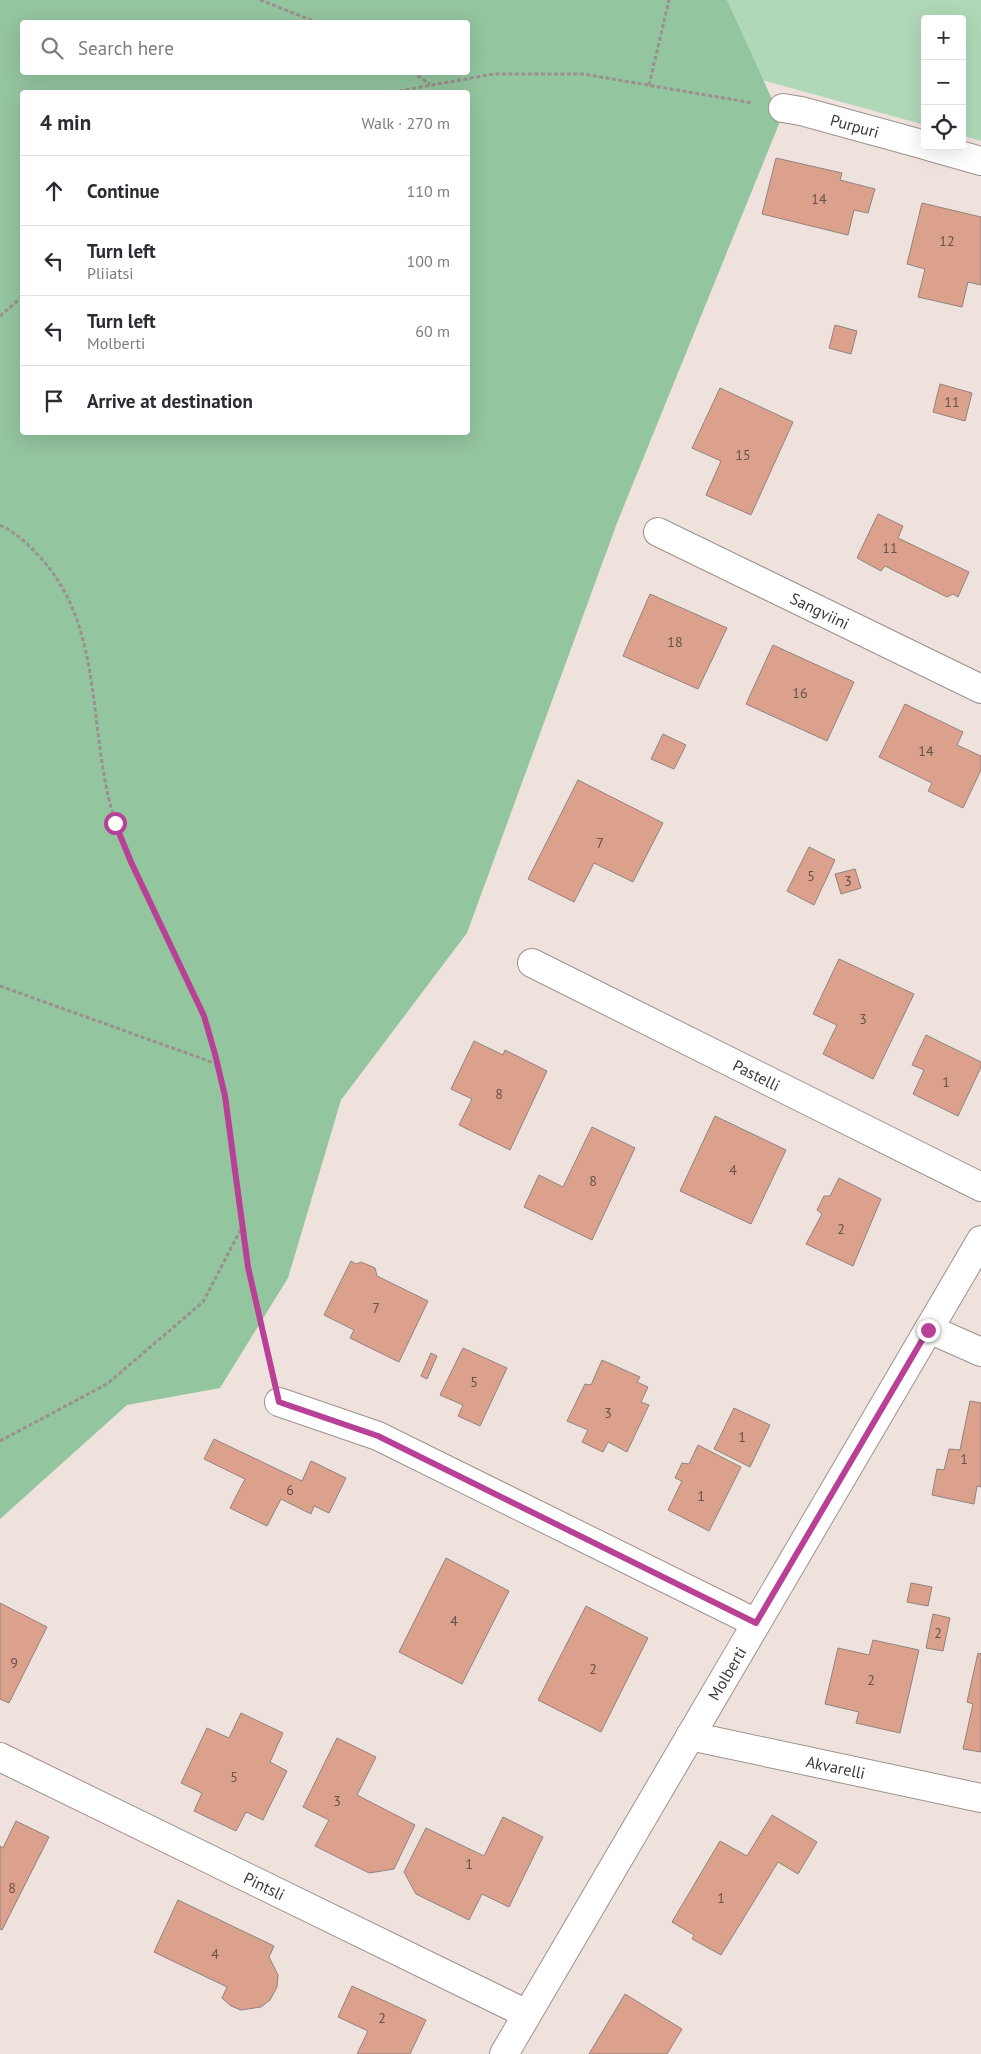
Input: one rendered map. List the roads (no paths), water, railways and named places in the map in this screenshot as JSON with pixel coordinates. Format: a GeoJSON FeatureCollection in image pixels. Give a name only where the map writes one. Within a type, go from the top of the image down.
{"type":"FeatureCollection","features":[{"type":"Feature","properties":{"kind":"street","name":"Purpuri"},"geometry":{"type":"LineString","coordinates":[[783,108],[801,111],[921,145]]}},
{"type":"Feature","properties":{"kind":"street","name":"Purpuri"},"geometry":{"type":"LineString","coordinates":[[941,150],[981,161]]}},
{"type":"Feature","properties":{"kind":"street","name":"Sangviini"},"geometry":{"type":"LineString","coordinates":[[658,532],[981,689]]}},
{"type":"Feature","properties":{"kind":"street","name":"Pastelli"},"geometry":{"type":"LineString","coordinates":[[532,963],[981,1187]]}},
{"type":"Feature","properties":{"kind":"street","name":"Molberti"},"geometry":{"type":"LineString","coordinates":[[504,2054],[981,1240]]}},
{"type":"Feature","properties":{"kind":"street"},"geometry":{"type":"LineString","coordinates":[[928,1330],[981,1352]]}},
{"type":"Feature","properties":{"kind":"street"},"geometry":{"type":"LineString","coordinates":[[279,1402],[378,1436],[756,1623]]}},
{"type":"Feature","properties":{"kind":"street","name":"Akvarelli"},"geometry":{"type":"LineString","coordinates":[[690,1736],[981,1798]]}},
{"type":"Feature","properties":{"kind":"street","name":"Pintsli"},"geometry":{"type":"LineString","coordinates":[[0,1757],[527,2014]]}}]}
